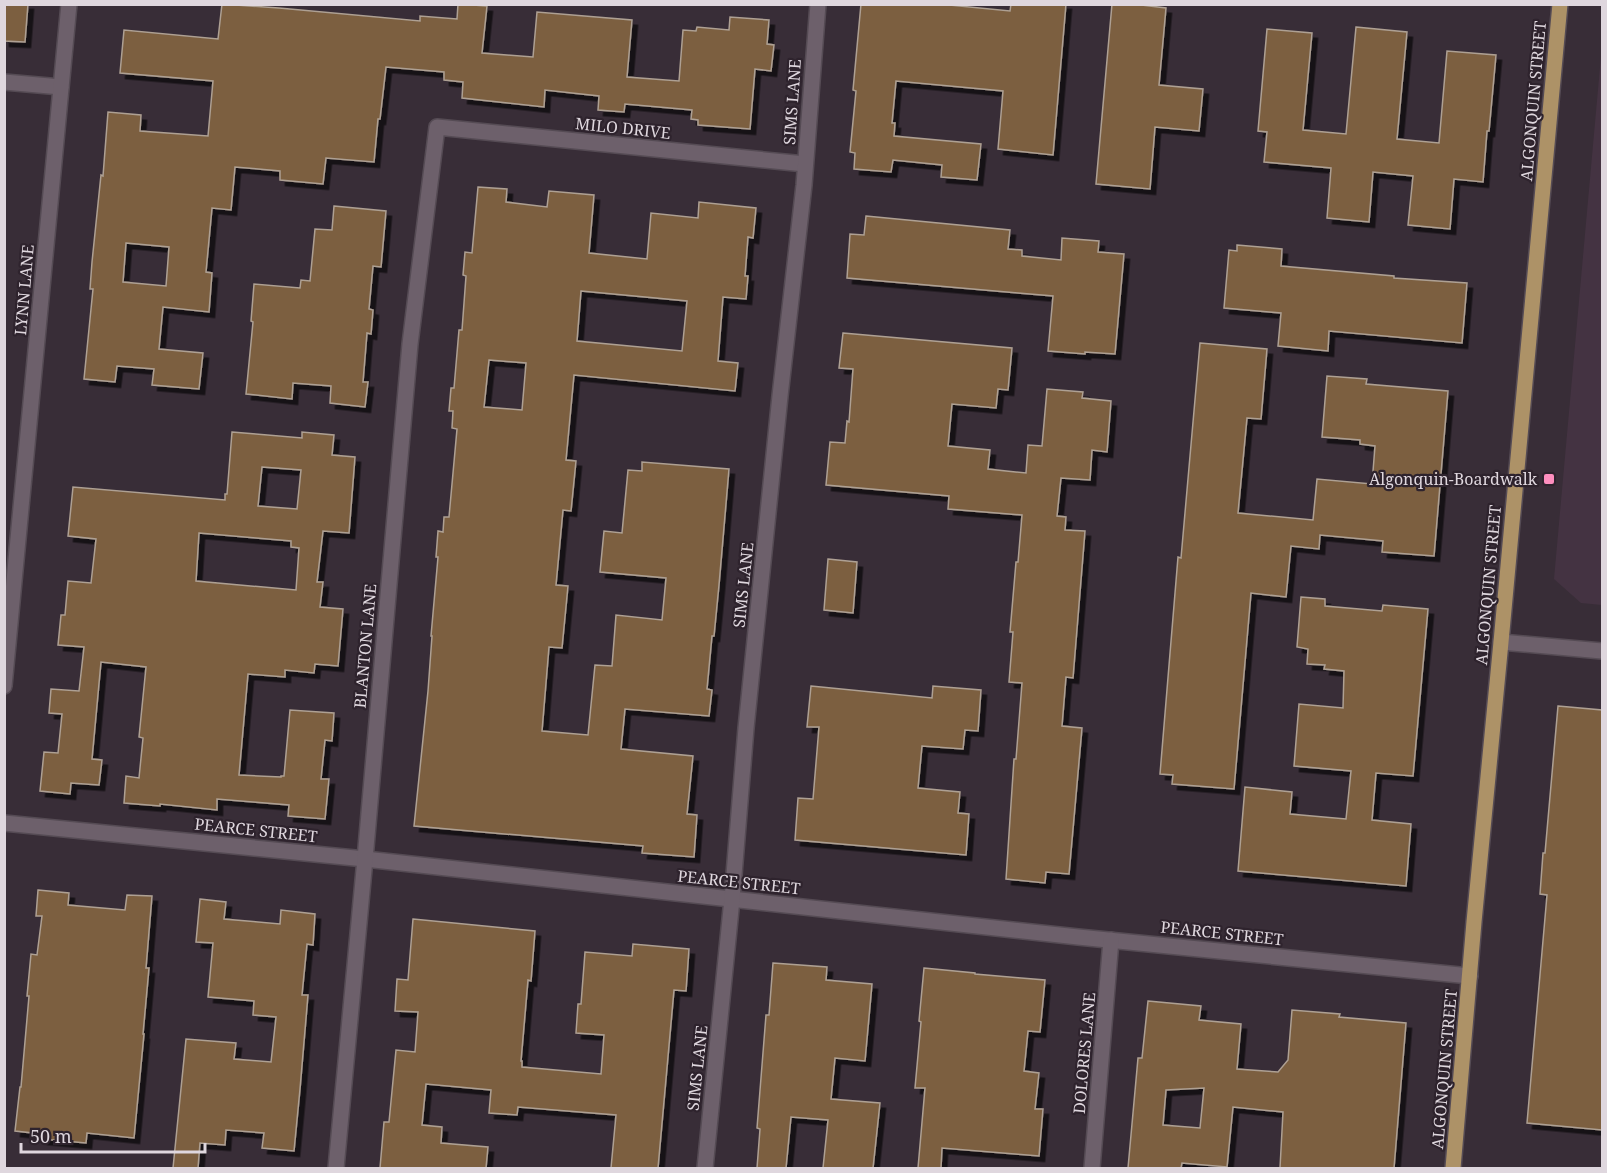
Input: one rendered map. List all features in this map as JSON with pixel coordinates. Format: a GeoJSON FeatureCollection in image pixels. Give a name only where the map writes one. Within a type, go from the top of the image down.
{"type":"FeatureCollection","features":[{"type":"Feature","properties":{"kind":"main road","name":"ALGONQUIN STREET"},"geometry":{"type":"LineString","coordinates":[[1452,1168],[1560,4]]}},
{"type":"Feature","properties":{"kind":"street","name":"LYNN LANE"},"geometry":{"type":"LineString","coordinates":[[4,686],[69,4]]}},
{"type":"Feature","properties":{"kind":"street","name":"SIMS LANE"},"geometry":{"type":"LineString","coordinates":[[705,1168],[732,899],[746,728],[804,185],[818,4]]}},
{"type":"Feature","properties":{"kind":"street"},"geometry":{"type":"LineString","coordinates":[[4,82],[61,87]]}},
{"type":"Feature","properties":{"kind":"street","name":"MILO DRIVE"},"geometry":{"type":"LineString","coordinates":[[437,127],[805,164]]}},
{"type":"Feature","properties":{"kind":"street","name":"BLANTON LANE"},"geometry":{"type":"LineString","coordinates":[[336,1168],[410,344],[437,127]]}},
{"type":"Feature","properties":{"kind":"street"},"geometry":{"type":"LineString","coordinates":[[1501,642],[1602,651]]}},
{"type":"Feature","properties":{"kind":"street","name":"PEARCE STREET"},"geometry":{"type":"LineString","coordinates":[[4,823],[1470,976]]}},
{"type":"Feature","properties":{"kind":"street","name":"DOLORES LANE"},"geometry":{"type":"LineString","coordinates":[[1092,1168],[1111,940]]}},
{"type":"Feature","properties":{"kind":"shaded area"},"geometry":{"type":"Polygon","coordinates":[[[1602,45],[1602,605],[1581,603],[1554,579],[1602,45]]]}},
{"type":"Feature","properties":{"kind":"building"},"geometry":{"type":"Polygon","coordinates":[[[4,4],[28,4],[25,42],[4,41],[4,4]]]}},
{"type":"Feature","properties":{"kind":"building"},"geometry":{"type":"Polygon","coordinates":[[[222,4],[420,21],[420,16],[457,19],[458,4],[487,6],[482,53],[533,57],[537,12],[632,20],[627,77],[679,81],[683,30],[696,31],[697,27],[729,30],[730,17],[769,20],[767,44],[774,45],[771,71],[755,69],[750,129],[698,125],[698,120],[691,119],[692,110],[625,104],[624,112],[598,110],[599,96],[545,90],[544,107],[462,98],[463,82],[444,80],[444,72],[386,67],[374,162],[326,158],[323,184],[280,180],[280,171],[235,167],[231,210],[212,208],[206,272],[212,273],[209,312],[163,307],[159,349],[203,353],[199,389],[152,385],[154,369],[117,366],[115,382],[84,379],[93,289],[90,289],[92,262],[101,175],[103,176],[108,112],[141,115],[140,131],[208,136],[213,81],[120,73],[124,30],[218,39],[222,4]],[[126,243],[123,282],[166,286],[169,247],[126,243]]]}},
{"type":"Feature","properties":{"kind":"building"},"geometry":{"type":"Polygon","coordinates":[[[861,4],[939,4],[1010,11],[1011,4],[1066,4],[1053,155],[998,149],[1003,91],[896,81],[892,123],[895,123],[894,136],[981,144],[977,180],[941,177],[942,165],[893,160],[891,172],[854,169],[855,153],[850,152],[861,4]]]}},
{"type":"Feature","properties":{"kind":"building"},"geometry":{"type":"Polygon","coordinates":[[[1112,4],[1166,8],[1159,85],[1203,89],[1199,131],[1155,127],[1150,189],[1096,184],[1112,4]]]}},
{"type":"Feature","properties":{"kind":"building"},"geometry":{"type":"Polygon","coordinates":[[[1356,27],[1407,32],[1397,139],[1439,143],[1447,51],[1496,55],[1483,182],[1454,179],[1450,229],[1408,225],[1413,176],[1373,172],[1369,222],[1327,218],[1331,168],[1264,162],[1267,132],[1258,131],[1267,29],[1312,33],[1303,130],[1346,134],[1356,27]]]}},
{"type":"Feature","properties":{"kind":"building"},"geometry":{"type":"Polygon","coordinates":[[[478,187],[507,189],[506,202],[547,207],[549,191],[594,195],[589,253],[647,259],[651,213],[698,218],[699,202],[756,208],[753,238],[748,237],[746,299],[723,297],[718,361],[738,363],[735,391],[574,375],[566,460],[576,461],[571,511],[563,510],[556,585],[568,586],[562,648],[549,647],[542,731],[588,735],[595,665],[612,666],[616,615],[662,620],[666,578],[600,572],[604,531],[622,533],[628,470],[642,471],[642,462],[729,469],[707,689],[712,690],[709,716],[625,709],[621,749],[693,756],[687,814],[697,815],[694,857],[642,853],[643,846],[414,826],[428,691],[438,531],[443,532],[444,517],[449,517],[457,429],[452,428],[453,411],[449,411],[451,388],[454,388],[459,330],[462,330],[466,276],[463,275],[465,252],[472,253],[478,187]],[[581,291],[577,341],[682,351],[687,301],[581,291]],[[489,360],[484,407],[522,410],[526,363],[489,360]]]}},
{"type":"Feature","properties":{"kind":"building"},"geometry":{"type":"Polygon","coordinates":[[[334,206],[386,211],[381,267],[373,266],[369,309],[373,310],[371,334],[367,333],[363,382],[368,382],[365,407],[330,403],[331,386],[293,383],[292,399],[246,394],[254,284],[300,288],[301,280],[310,281],[315,229],[332,230],[334,206]]]}},
{"type":"Feature","properties":{"kind":"building"},"geometry":{"type":"Polygon","coordinates":[[[866,216],[1010,230],[1008,249],[1022,250],[1022,256],[1061,260],[1062,238],[1099,241],[1098,252],[1124,254],[1115,354],[1048,351],[1053,296],[847,278],[850,234],[864,235],[866,216]]]}},
{"type":"Feature","properties":{"kind":"building"},"geometry":{"type":"Polygon","coordinates":[[[1237,245],[1282,249],[1281,266],[1467,283],[1462,343],[1329,331],[1328,351],[1278,346],[1281,313],[1224,308],[1229,250],[1237,251],[1237,245]]]}},
{"type":"Feature","properties":{"kind":"building"},"geometry":{"type":"Polygon","coordinates":[[[843,333],[1012,348],[1008,390],[998,389],[996,408],[952,404],[948,446],[990,450],[988,469],[1026,473],[1028,445],[1042,446],[1047,389],[1083,392],[1082,398],[1111,401],[1107,452],[1092,450],[1090,480],[1061,478],[1057,516],[1066,517],[1065,530],[1085,531],[1073,678],[1066,677],[1062,726],[1082,728],[1069,874],[1046,872],[1045,883],[1006,879],[1022,683],[1009,682],[1013,632],[1010,632],[1022,515],[948,509],[949,496],[826,485],[830,442],[845,443],[847,421],[849,422],[853,369],[839,368],[843,333]]]}},
{"type":"Feature","properties":{"kind":"building"},"geometry":{"type":"Polygon","coordinates":[[[1200,343],[1267,349],[1261,419],[1247,418],[1238,513],[1313,520],[1317,479],[1372,484],[1375,446],[1360,444],[1360,440],[1322,437],[1327,376],[1367,379],[1366,384],[1448,391],[1434,556],[1382,552],[1383,541],[1320,535],[1319,549],[1291,546],[1286,597],[1251,593],[1234,789],[1172,784],[1173,775],[1160,774],[1178,557],[1181,558],[1200,343]]]}},
{"type":"Feature","properties":{"kind":"building"},"geometry":{"type":"Polygon","coordinates":[[[232,432],[302,438],[302,432],[334,435],[332,455],[355,457],[349,533],[323,531],[317,582],[323,582],[320,607],[343,609],[338,666],[315,664],[314,673],[285,670],[285,677],[248,674],[239,775],[284,776],[290,710],[334,713],[332,741],[325,740],[321,779],[329,779],[325,819],[288,816],[289,805],[217,799],[217,810],[124,803],[126,776],[139,778],[143,738],[139,737],[146,667],[101,662],[92,759],[102,760],[99,785],[71,783],[70,794],[40,791],[44,752],[58,753],[62,714],[49,713],[51,689],[79,691],[84,647],[58,645],[61,615],[65,615],[68,581],[91,583],[96,539],[68,536],[73,487],[225,500],[225,494],[227,494],[232,432]],[[262,467],[258,506],[297,509],[301,470],[262,467]],[[199,533],[196,581],[296,590],[299,548],[291,547],[291,541],[199,533]]]}},
{"type":"Feature","properties":{"kind":"building"},"geometry":{"type":"Polygon","coordinates":[[[828,559],[857,562],[853,613],[824,610],[828,559]]]}},
{"type":"Feature","properties":{"kind":"building"},"geometry":{"type":"Polygon","coordinates":[[[1301,597],[1325,599],[1325,606],[1382,611],[1383,605],[1428,609],[1413,776],[1376,773],[1372,820],[1411,824],[1406,886],[1238,871],[1245,787],[1292,792],[1290,814],[1346,819],[1351,771],[1294,766],[1299,704],[1343,708],[1344,671],[1324,669],[1325,665],[1307,664],[1308,649],[1297,647],[1301,597]]]}},
{"type":"Feature","properties":{"kind":"building"},"geometry":{"type":"Polygon","coordinates":[[[811,686],[932,698],[933,686],[981,690],[978,731],[965,730],[963,749],[922,746],[918,788],[960,792],[958,813],[969,814],[966,855],[795,840],[798,798],[813,799],[819,727],[807,727],[811,686]]]}},
{"type":"Feature","properties":{"kind":"building"},"geometry":{"type":"Polygon","coordinates":[[[1558,706],[1602,710],[1602,1130],[1527,1123],[1547,895],[1540,894],[1543,853],[1545,853],[1558,706]]]}},
{"type":"Feature","properties":{"kind":"building"},"geometry":{"type":"Polygon","coordinates":[[[38,890],[69,893],[68,905],[125,910],[127,895],[152,896],[146,968],[149,968],[134,1138],[87,1133],[86,1143],[42,1139],[42,1134],[15,1131],[21,1087],[31,954],[37,955],[42,916],[36,916],[38,890]]]}},
{"type":"Feature","properties":{"kind":"building"},"geometry":{"type":"Polygon","coordinates":[[[200,899],[226,902],[224,919],[280,924],[281,910],[315,914],[313,945],[307,944],[302,995],[308,995],[294,1151],[262,1148],[264,1133],[226,1130],[225,1145],[200,1143],[198,1168],[173,1168],[186,1039],[236,1043],[234,1059],[271,1062],[276,1017],[253,1015],[254,1001],[208,997],[213,943],[196,942],[200,899]]]}},
{"type":"Feature","properties":{"kind":"building"},"geometry":{"type":"Polygon","coordinates":[[[413,919],[535,931],[531,981],[528,980],[522,1067],[601,1074],[604,1035],[576,1033],[585,952],[632,956],[633,944],[689,949],[686,991],[674,990],[658,1168],[611,1168],[616,1115],[518,1107],[517,1115],[489,1113],[491,1090],[426,1084],[422,1125],[442,1127],[441,1143],[488,1147],[486,1168],[380,1168],[384,1122],[389,1122],[396,1050],[415,1052],[418,1012],[395,1011],[397,979],[408,980],[413,919]]]}},
{"type":"Feature","properties":{"kind":"building"},"geometry":{"type":"Polygon","coordinates":[[[773,963],[827,967],[826,980],[872,984],[865,1061],[835,1058],[831,1099],[880,1103],[873,1168],[823,1168],[828,1120],[791,1117],[786,1168],[757,1168],[760,1129],[757,1128],[766,1015],[769,1015],[773,963]]]}},
{"type":"Feature","properties":{"kind":"building"},"geometry":{"type":"Polygon","coordinates":[[[924,968],[1045,980],[1040,1032],[1028,1031],[1024,1071],[1039,1073],[1035,1109],[1043,1109],[1039,1156],[942,1148],[941,1168],[918,1168],[925,1088],[915,1088],[924,968]]]}},
{"type":"Feature","properties":{"kind":"building"},"geometry":{"type":"Polygon","coordinates":[[[1148,1001],[1201,1006],[1199,1020],[1241,1024],[1237,1069],[1278,1072],[1288,1060],[1292,1010],[1406,1023],[1394,1168],[1280,1168],[1283,1112],[1233,1107],[1227,1167],[1182,1163],[1181,1168],[1128,1168],[1138,1058],[1142,1058],[1148,1001]],[[1204,1088],[1166,1090],[1163,1125],[1200,1128],[1204,1088]]]}},
{"type":"Feature","properties":{"kind":"place","name":"Algonquin-Boardwalk"},"geometry":{"type":"Point","coordinates":[1549,479]}}]}
